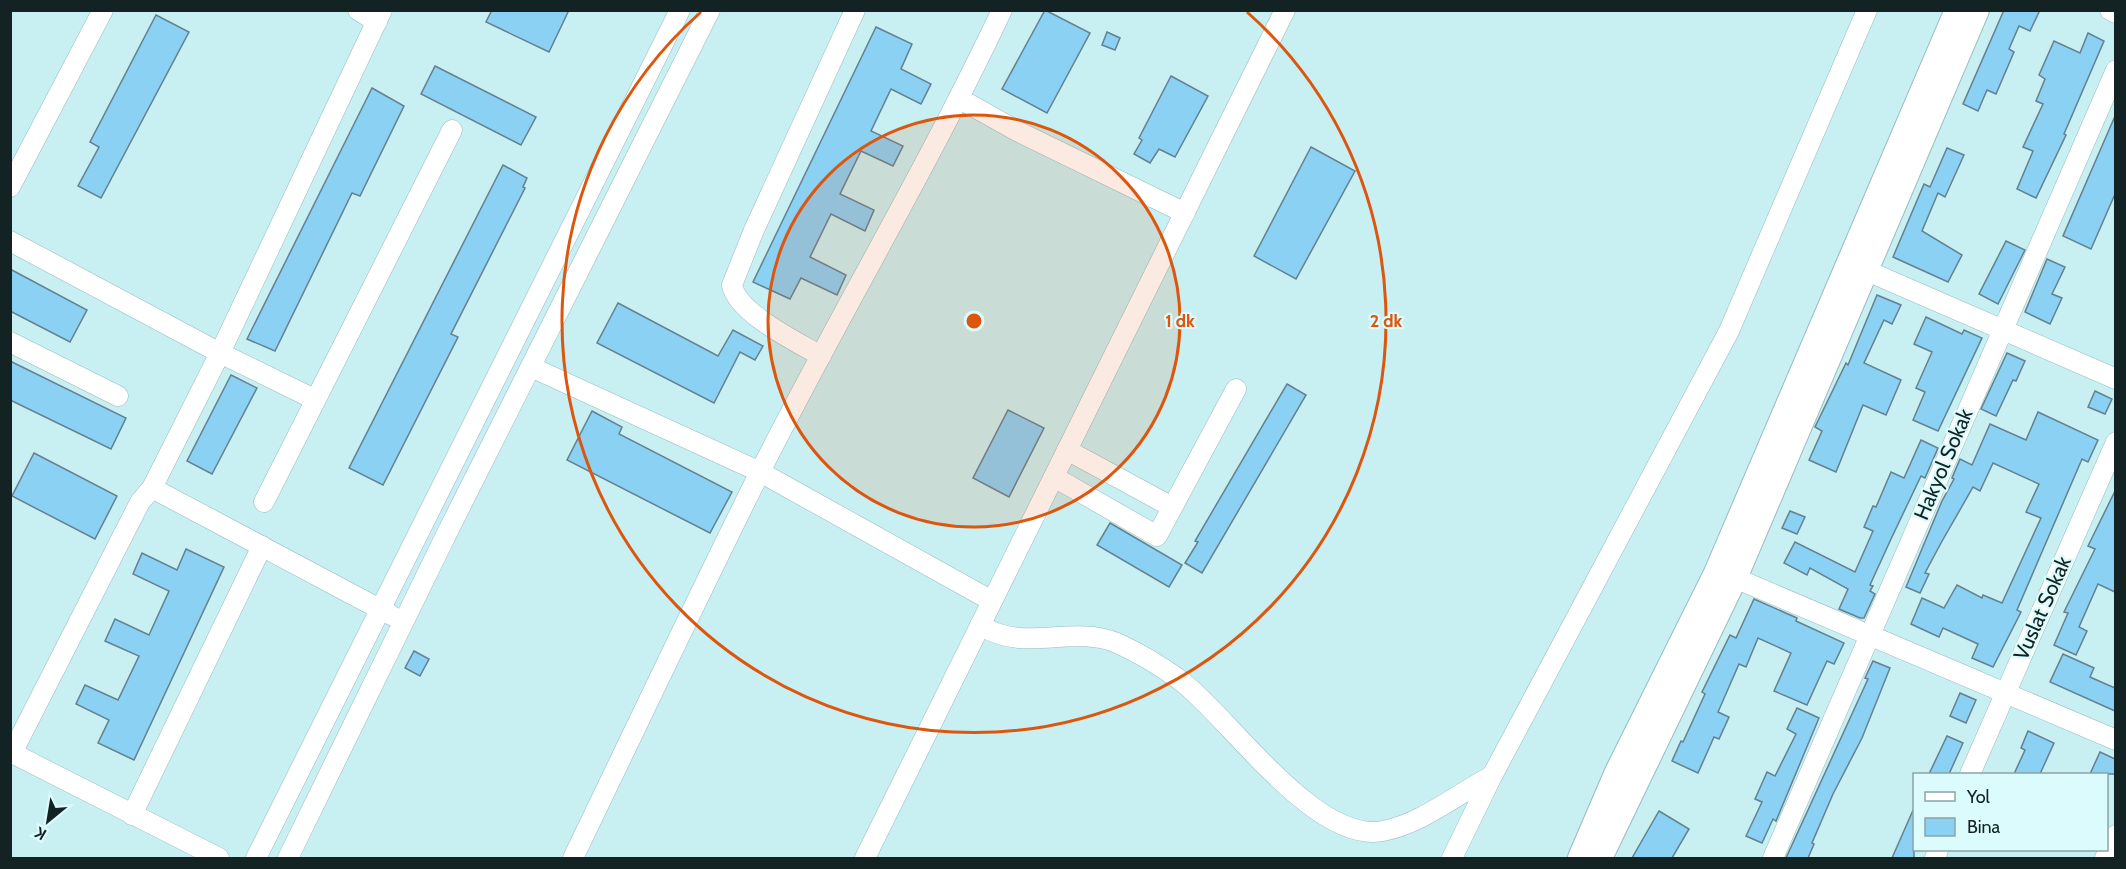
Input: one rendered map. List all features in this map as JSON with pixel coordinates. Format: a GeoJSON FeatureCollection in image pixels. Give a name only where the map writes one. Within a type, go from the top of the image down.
{"type":"FeatureCollection","features":[{"type":"Feature","properties":{"kind":"main road"},"geometry":{"type":"LineString","coordinates":[[1600,858],[1726,576],[1855,268],[1957,10]]}},
{"type":"Feature","properties":{"kind":"main road"},"geometry":{"type":"LineString","coordinates":[[1855,268],[1977,10]]}},
{"type":"Feature","properties":{"kind":"main road"},"geometry":{"type":"LineString","coordinates":[[1580,858],[1617,772],[1726,576]]}},
{"type":"Feature","properties":{"kind":"street"},"geometry":{"type":"LineString","coordinates":[[10,187],[103,10]]}},
{"type":"Feature","properties":{"kind":"street"},"geometry":{"type":"LineString","coordinates":[[219,858],[11,753],[140,502],[152,488],[220,353],[380,16],[358,10]]}},
{"type":"Feature","properties":{"kind":"street"},"geometry":{"type":"LineString","coordinates":[[256,858],[680,10]]}},
{"type":"Feature","properties":{"kind":"street"},"geometry":{"type":"LineString","coordinates":[[288,858],[404,620],[710,10]]}},
{"type":"Feature","properties":{"kind":"street"},"geometry":{"type":"LineString","coordinates":[[821,356],[778,331],[755,314],[734,294],[732,285],[754,230],[855,10]]}},
{"type":"Feature","properties":{"kind":"street"},"geometry":{"type":"LineString","coordinates":[[573,858],[760,471],[960,99],[1002,10]]}},
{"type":"Feature","properties":{"kind":"street"},"geometry":{"type":"LineString","coordinates":[[865,858],[1285,10]]}},
{"type":"Feature","properties":{"kind":"street"},"geometry":{"type":"LineString","coordinates":[[1452,858],[1492,776],[1729,331],[1867,10]]}},
{"type":"Feature","properties":{"kind":"street"},"geometry":{"type":"LineString","coordinates":[[2110,10],[2115,13]]}},
{"type":"Feature","properties":{"kind":"street","name":"Hakyol Sokak"},"geometry":{"type":"LineString","coordinates":[[1773,858],[2115,70]]}},
{"type":"Feature","properties":{"kind":"street"},"geometry":{"type":"LineString","coordinates":[[960,99],[1017,131],[1185,213]]}},
{"type":"Feature","properties":{"kind":"street"},"geometry":{"type":"LineString","coordinates":[[264,502],[314,399],[453,130]]}},
{"type":"Feature","properties":{"kind":"street"},"geometry":{"type":"LineString","coordinates":[[10,241],[220,353],[314,399]]}},
{"type":"Feature","properties":{"kind":"street"},"geometry":{"type":"LineString","coordinates":[[1855,268],[2115,379]]}},
{"type":"Feature","properties":{"kind":"street"},"geometry":{"type":"LineString","coordinates":[[10,342],[118,396]]}},
{"type":"Feature","properties":{"kind":"street"},"geometry":{"type":"LineString","coordinates":[[531,367],[760,471],[992,602]]}},
{"type":"Feature","properties":{"kind":"street"},"geometry":{"type":"LineString","coordinates":[[1054,477],[1157,536],[1236,389]]}},
{"type":"Feature","properties":{"kind":"street","name":"Vuslat Sokak"},"geometry":{"type":"LineString","coordinates":[[1970,773],[2115,442]]}},
{"type":"Feature","properties":{"kind":"street"},"geometry":{"type":"LineString","coordinates":[[1067,450],[1172,507]]}},
{"type":"Feature","properties":{"kind":"street"},"geometry":{"type":"LineString","coordinates":[[152,488],[380,610],[404,620]]}},
{"type":"Feature","properties":{"kind":"street"},"geometry":{"type":"LineString","coordinates":[[132,815],[262,546]]}},
{"type":"Feature","properties":{"kind":"street"},"geometry":{"type":"LineString","coordinates":[[1726,576],[2115,740]]}},
{"type":"Feature","properties":{"kind":"street"},"geometry":{"type":"LineString","coordinates":[[980,625],[997,636],[1037,640],[1088,635],[1117,644],[1180,680],[1299,796],[1329,818],[1363,832],[1383,831],[1418,818],[1492,776]]}},
{"type":"Feature","properties":{"kind":"street"},"geometry":{"type":"LineString","coordinates":[[2105,858],[2115,835]]}},
{"type":"Feature","properties":{"kind":"building"},"geometry":{"type":"Polygon","coordinates":[[[492,10],[569,10],[549,52],[486,22],[492,10]]]}},
{"type":"Feature","properties":{"kind":"building"},"geometry":{"type":"Polygon","coordinates":[[[1045,10],[1090,33],[1047,113],[1002,89],[1045,10]]]}},
{"type":"Feature","properties":{"kind":"building"},"geometry":{"type":"Polygon","coordinates":[[[2004,10],[2040,10],[2030,31],[2019,26],[2009,49],[2014,52],[1996,94],[1987,90],[1978,111],[1963,104],[2004,10]]]}},
{"type":"Feature","properties":{"kind":"building"},"geometry":{"type":"Polygon","coordinates":[[[156,15],[189,32],[101,198],[78,186],[99,147],[90,142],[156,15]]]}},
{"type":"Feature","properties":{"kind":"building"},"geometry":{"type":"Polygon","coordinates":[[[876,27],[912,44],[901,69],[931,84],[921,104],[891,89],[871,131],[903,146],[893,166],[861,151],[840,194],[874,210],[865,231],[831,214],[810,257],[846,275],[837,295],[801,278],[790,299],[753,282],[876,27]]]}},
{"type":"Feature","properties":{"kind":"building"},"geometry":{"type":"Polygon","coordinates":[[[1107,32],[1120,38],[1115,50],[1102,45],[1107,32]]]}},
{"type":"Feature","properties":{"kind":"building"},"geometry":{"type":"Polygon","coordinates":[[[2088,33],[2104,41],[2064,134],[2066,135],[2036,198],[2017,189],[2033,151],[2023,147],[2043,104],[2036,101],[2045,79],[2039,75],[2054,41],[2080,53],[2088,33]]]}},
{"type":"Feature","properties":{"kind":"building"},"geometry":{"type":"Polygon","coordinates":[[[435,66],[536,117],[521,145],[421,94],[435,66]]]}},
{"type":"Feature","properties":{"kind":"building"},"geometry":{"type":"Polygon","coordinates":[[[1171,76],[1208,96],[1175,157],[1159,149],[1150,163],[1134,154],[1142,140],[1139,138],[1171,76]]]}},
{"type":"Feature","properties":{"kind":"building"},"geometry":{"type":"Polygon","coordinates":[[[372,88],[404,106],[360,196],[352,193],[275,351],[247,339],[372,88]]]}},
{"type":"Feature","properties":{"kind":"building"},"geometry":{"type":"Polygon","coordinates":[[[2115,116],[2115,194],[2091,249],[2063,236],[2115,116]]]}},
{"type":"Feature","properties":{"kind":"building"},"geometry":{"type":"Polygon","coordinates":[[[1311,147],[1355,171],[1296,279],[1254,256],[1311,147]]]}},
{"type":"Feature","properties":{"kind":"building"},"geometry":{"type":"Polygon","coordinates":[[[1947,148],[1964,155],[1945,197],[1938,193],[1922,231],[1962,255],[1948,282],[1893,257],[1924,184],[1930,187],[1947,148]]]}},
{"type":"Feature","properties":{"kind":"building"},"geometry":{"type":"Polygon","coordinates":[[[503,165],[527,178],[523,187],[525,188],[451,334],[458,337],[383,485],[349,468],[503,165]]]}},
{"type":"Feature","properties":{"kind":"building"},"geometry":{"type":"Polygon","coordinates":[[[2006,241],[2025,250],[1998,304],[1979,294],[2006,241]]]}},
{"type":"Feature","properties":{"kind":"building"},"geometry":{"type":"Polygon","coordinates":[[[2047,259],[2065,267],[2052,294],[2062,298],[2050,324],[2025,312],[2047,259]]]}},
{"type":"Feature","properties":{"kind":"building"},"geometry":{"type":"Polygon","coordinates":[[[10,269],[87,310],[70,342],[10,311],[10,269]]]}},
{"type":"Feature","properties":{"kind":"building"},"geometry":{"type":"Polygon","coordinates":[[[1877,295],[1901,305],[1892,324],[1884,320],[1864,363],[1901,380],[1886,415],[1863,405],[1836,472],[1809,460],[1822,431],[1815,427],[1846,363],[1848,365],[1877,295]]]}},
{"type":"Feature","properties":{"kind":"building"},"geometry":{"type":"Polygon","coordinates":[[[618,303],[718,356],[733,330],[763,346],[755,360],[740,352],[714,403],[597,343],[618,303]]]}},
{"type":"Feature","properties":{"kind":"building"},"geometry":{"type":"Polygon","coordinates":[[[1926,317],[1962,334],[1964,330],[1982,338],[1938,431],[1913,420],[1925,392],[1916,388],[1932,352],[1914,344],[1926,317]]]}},
{"type":"Feature","properties":{"kind":"building"},"geometry":{"type":"Polygon","coordinates":[[[2007,353],[2025,361],[1996,416],[1981,409],[2007,353]]]}},
{"type":"Feature","properties":{"kind":"building"},"geometry":{"type":"Polygon","coordinates":[[[10,361],[126,418],[111,449],[10,400],[10,361]]]}},
{"type":"Feature","properties":{"kind":"building"},"geometry":{"type":"Polygon","coordinates":[[[231,375],[257,388],[212,474],[187,461],[231,375]]]}},
{"type":"Feature","properties":{"kind":"building"},"geometry":{"type":"Polygon","coordinates":[[[1287,384],[1306,395],[1202,573],[1185,563],[1198,542],[1195,541],[1287,384]]]}},
{"type":"Feature","properties":{"kind":"building"},"geometry":{"type":"Polygon","coordinates":[[[2095,391],[2112,399],[2105,414],[2088,407],[2095,391]]]}},
{"type":"Feature","properties":{"kind":"building"},"geometry":{"type":"Polygon","coordinates":[[[1008,410],[1044,428],[1009,497],[973,478],[1008,410]]]}},
{"type":"Feature","properties":{"kind":"building"},"geometry":{"type":"Polygon","coordinates":[[[592,411],[622,427],[619,434],[732,492],[710,533],[567,460],[592,411]]]}},
{"type":"Feature","properties":{"kind":"building"},"geometry":{"type":"Polygon","coordinates":[[[2038,412],[2098,440],[2088,462],[2082,459],[2017,610],[2021,612],[1993,667],[1972,658],[1978,644],[1943,628],[1939,637],[1911,624],[1922,598],[1944,608],[1957,585],[1982,598],[1983,595],[2002,603],[2041,518],[2026,512],[2039,484],[1993,463],[1980,491],[1973,487],[1941,543],[1925,573],[1929,574],[1920,593],[1906,587],[1942,501],[1954,479],[1952,478],[1960,459],[1972,465],[1990,424],[2026,440],[2038,412]]]}},
{"type":"Feature","properties":{"kind":"building"},"geometry":{"type":"Polygon","coordinates":[[[1921,440],[1938,448],[1925,478],[1921,476],[1891,539],[1870,585],[1873,586],[1870,591],[1875,594],[1864,618],[1860,618],[1839,609],[1848,589],[1810,568],[1807,575],[1784,563],[1795,542],[1855,572],[1873,531],[1864,527],[1873,506],[1876,507],[1891,472],[1904,478],[1921,440]]]}},
{"type":"Feature","properties":{"kind":"building"},"geometry":{"type":"Polygon","coordinates":[[[34,453],[117,496],[95,539],[12,496],[34,453]]]}},
{"type":"Feature","properties":{"kind":"building"},"geometry":{"type":"Polygon","coordinates":[[[2115,491],[2115,592],[2098,584],[2079,627],[2087,631],[2076,655],[2054,645],[2068,613],[2064,612],[2095,549],[2088,546],[2115,491]]]}},
{"type":"Feature","properties":{"kind":"building"},"geometry":{"type":"Polygon","coordinates":[[[1790,511],[1805,517],[1797,534],[1782,528],[1790,511]]]}},
{"type":"Feature","properties":{"kind":"building"},"geometry":{"type":"Polygon","coordinates":[[[1110,523],[1182,565],[1169,587],[1097,545],[1110,523]]]}},
{"type":"Feature","properties":{"kind":"building"},"geometry":{"type":"Polygon","coordinates":[[[186,549],[224,567],[134,760],[98,743],[109,720],[76,704],[85,685],[118,700],[139,656],[105,641],[115,619],[149,635],[169,591],[133,574],[142,553],[177,570],[186,549]]]}},
{"type":"Feature","properties":{"kind":"building"},"geometry":{"type":"Polygon","coordinates":[[[1754,599],[1797,618],[1796,621],[1844,643],[1834,664],[1827,661],[1807,705],[1774,691],[1791,653],[1758,638],[1746,667],[1739,664],[1718,712],[1729,717],[1719,739],[1714,737],[1698,773],[1672,761],[1681,741],[1683,742],[1705,694],[1702,692],[1730,635],[1736,638],[1754,599]]]}},
{"type":"Feature","properties":{"kind":"building"},"geometry":{"type":"Polygon","coordinates":[[[414,651],[429,659],[420,676],[405,668],[414,651]]]}},
{"type":"Feature","properties":{"kind":"building"},"geometry":{"type":"Polygon","coordinates":[[[2063,654],[2094,668],[2090,677],[2115,688],[2115,711],[2050,682],[2063,654]]]}},
{"type":"Feature","properties":{"kind":"building"},"geometry":{"type":"Polygon","coordinates":[[[1873,661],[1890,668],[1862,738],[1833,794],[1808,858],[1786,858],[1868,679],[1865,678],[1873,661]]]}},
{"type":"Feature","properties":{"kind":"building"},"geometry":{"type":"Polygon","coordinates":[[[1960,693],[1976,700],[1966,723],[1950,716],[1960,693]]]}},
{"type":"Feature","properties":{"kind":"building"},"geometry":{"type":"Polygon","coordinates":[[[1797,708],[1819,718],[1776,821],[1773,819],[1762,843],[1746,836],[1762,802],[1755,799],[1767,772],[1775,776],[1796,734],[1787,729],[1797,708]]]}},
{"type":"Feature","properties":{"kind":"building"},"geometry":{"type":"Polygon","coordinates":[[[2028,731],[2054,743],[2040,773],[2014,773],[2025,750],[2021,748],[2028,731]]]}},
{"type":"Feature","properties":{"kind":"building"},"geometry":{"type":"Polygon","coordinates":[[[1947,736],[1963,743],[1949,773],[1929,773],[1947,736]]]}},
{"type":"Feature","properties":{"kind":"building"},"geometry":{"type":"Polygon","coordinates":[[[2100,752],[2115,759],[2115,774],[2090,773],[2100,752]]]}},
{"type":"Feature","properties":{"kind":"building"},"geometry":{"type":"Polygon","coordinates":[[[1913,810],[1914,858],[1892,858],[1913,810]]]}},
{"type":"Feature","properties":{"kind":"building"},"geometry":{"type":"Polygon","coordinates":[[[1659,811],[1689,829],[1672,858],[1632,858],[1659,811]]]}}]}
